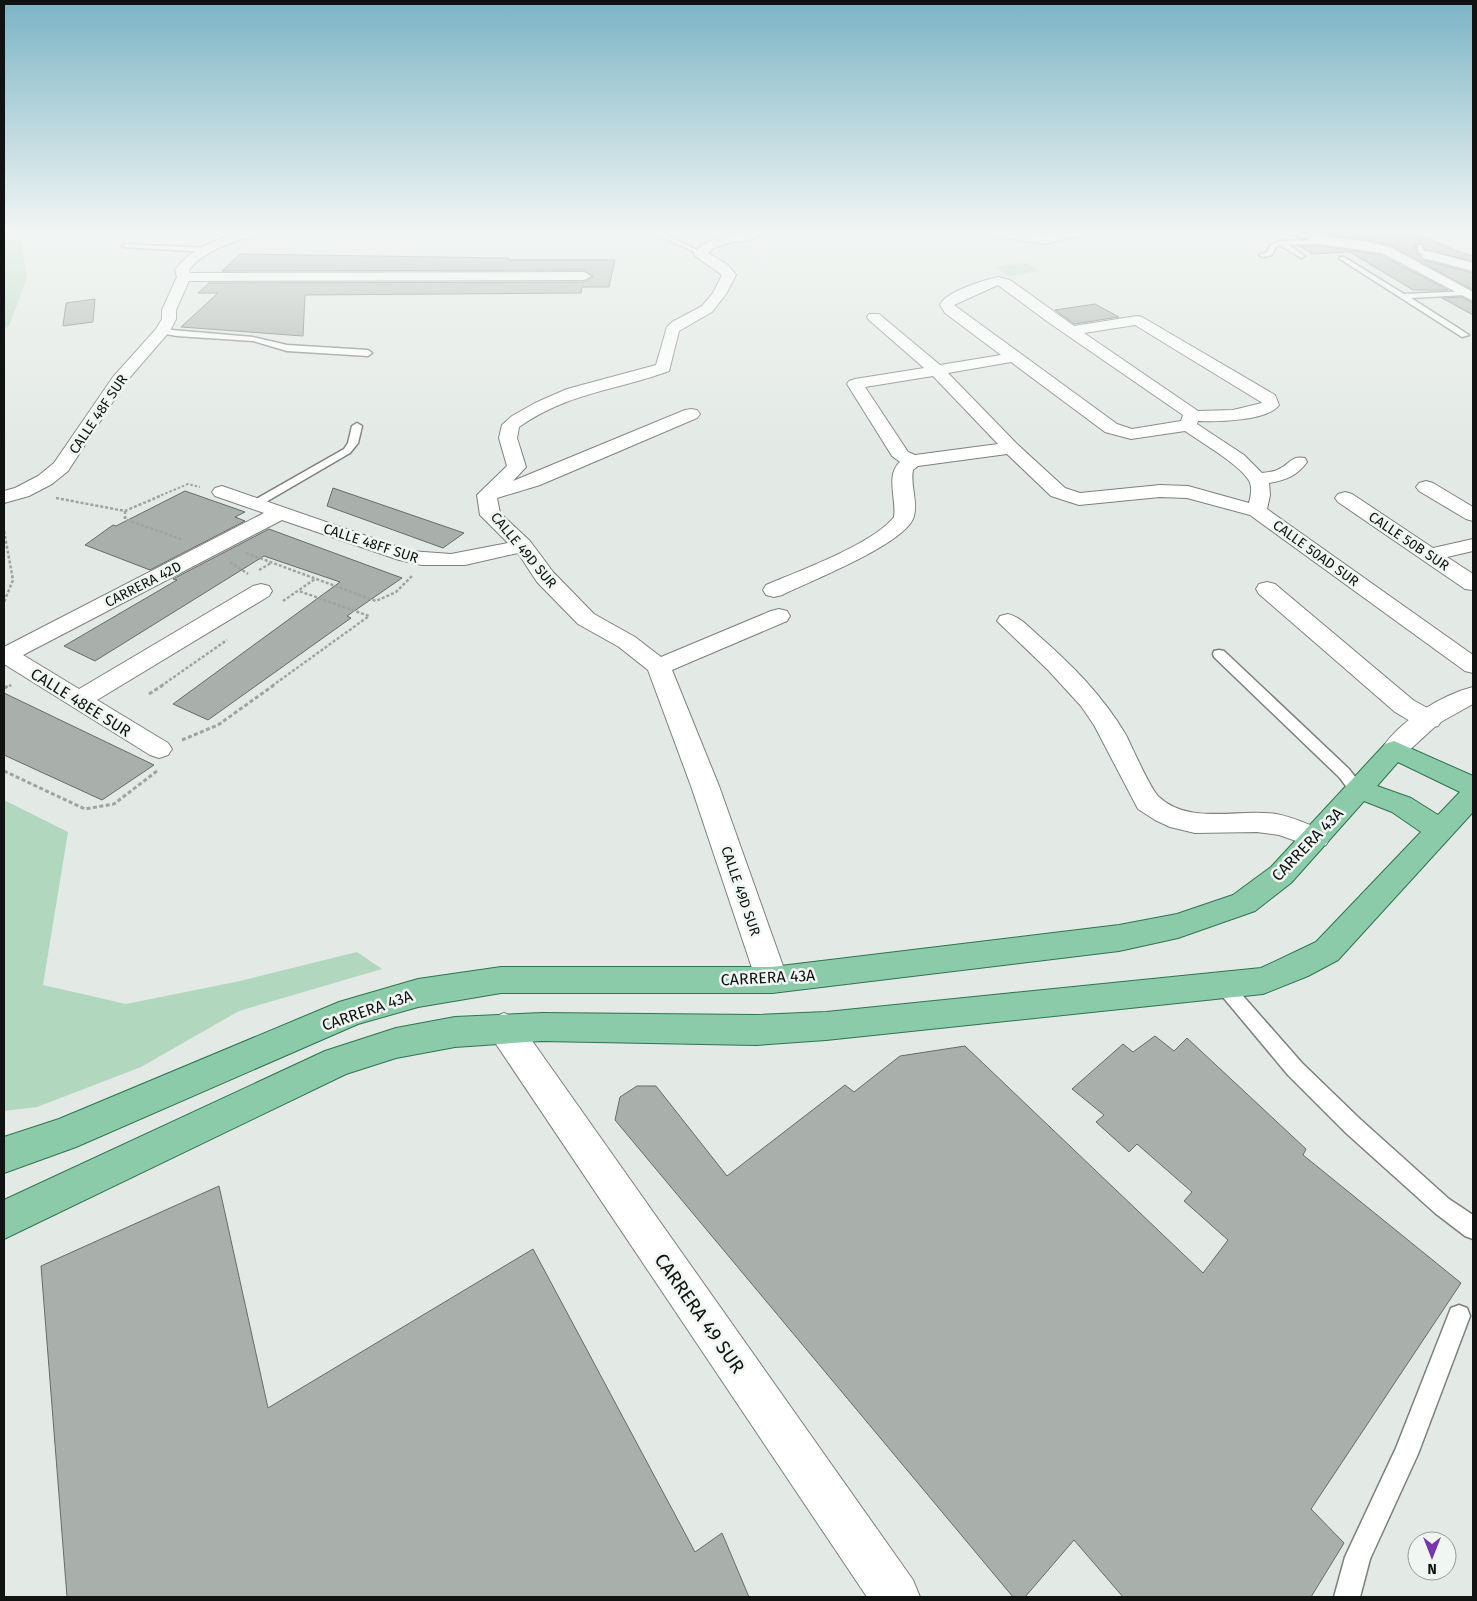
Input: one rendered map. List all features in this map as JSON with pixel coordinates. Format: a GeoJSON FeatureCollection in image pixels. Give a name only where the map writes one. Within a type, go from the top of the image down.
{"type":"FeatureCollection","features":[{"type":"Feature","properties":{"kind":"main road","name":"CARRERA 43A"},"geometry":{"type":"LineString","coordinates":[[4,1155],[63,1135],[351,1012],[418,993],[501,980],[772,980],[1119,938],[1178,926],[1244,903],[1281,875],[1394,750]]}},
{"type":"Feature","properties":{"kind":"main road"},"geometry":{"type":"LineString","coordinates":[[1394,750],[1473,787]]}},
{"type":"Feature","properties":{"kind":"main road"},"geometry":{"type":"LineString","coordinates":[[1358,790],[1414,810],[1438,832]]}},
{"type":"Feature","properties":{"kind":"main road"},"geometry":{"type":"LineString","coordinates":[[4,1220],[336,1062],[396,1043],[455,1032],[542,1026],[756,1030],[826,1026],[1263,980],[1297,967],[1327,951],[1473,795]]}},
{"type":"Feature","properties":{"kind":"street","name":"CALLE 48F SUR"},"geometry":{"type":"LineString","coordinates":[[13,495],[45,480],[61,467],[119,380],[163,331],[169,318],[171,304]]}},
{"type":"Feature","properties":{"kind":"street","name":"CALLE 49D SUR"},"geometry":{"type":"LineString","coordinates":[[711,304],[707,309],[677,325],[672,330],[663,368],[640,376],[573,392],[535,408],[511,425],[508,438],[517,466],[486,495],[490,515],[523,546],[546,577],[586,619],[627,642],[659,667],[705,786],[772,980]]}},
{"type":"Feature","properties":{"kind":"street"},"geometry":{"type":"LineString","coordinates":[[948,304],[950,310],[1110,428],[1120,432],[1131,434],[1207,417],[1261,410],[1271,405],[1269,399],[1137,320],[1072,331]]}},
{"type":"Feature","properties":{"kind":"street"},"geometry":{"type":"LineString","coordinates":[[1034,304],[1190,412],[1190,421]]}},
{"type":"Feature","properties":{"kind":"street"},"geometry":{"type":"LineString","coordinates":[[874,317],[937,371],[1011,448],[1058,492],[1068,497],[1079,499],[1160,491],[1188,492],[1258,511]]}},
{"type":"Feature","properties":{"kind":"street"},"geometry":{"type":"LineString","coordinates":[[1011,448],[913,461],[900,456],[855,384],[1015,357]]}},
{"type":"Feature","properties":{"kind":"street"},"geometry":{"type":"LineString","coordinates":[[486,495],[533,480],[691,414]]}},
{"type":"Feature","properties":{"kind":"street"},"geometry":{"type":"LineString","coordinates":[[1190,421],[1244,465],[1258,479],[1280,475],[1293,470],[1298,462]]}},
{"type":"Feature","properties":{"kind":"street"},"geometry":{"type":"LineString","coordinates":[[774,590],[874,543],[894,531],[904,518],[905,500],[902,482],[904,468],[913,461]]}},
{"type":"Feature","properties":{"kind":"street","name":"CALLE 50AD SUR"},"geometry":{"type":"LineString","coordinates":[[1258,479],[1261,491],[1258,511],[1473,666]]}},
{"type":"Feature","properties":{"kind":"street"},"geometry":{"type":"LineString","coordinates":[[1426,487],[1473,515]]}},
{"type":"Feature","properties":{"kind":"street","name":"CALLE 48FF SUR"},"geometry":{"type":"LineString","coordinates":[[222,492],[406,556],[428,561],[452,561],[475,558],[523,546]]}},
{"type":"Feature","properties":{"kind":"street","name":"CALLE 50B SUR"},"geometry":{"type":"LineString","coordinates":[[1344,498],[1473,584]]}},
{"type":"Feature","properties":{"kind":"street","name":"CARRERA 42D"},"geometry":{"type":"LineString","coordinates":[[5,654],[280,513]]}},
{"type":"Feature","properties":{"kind":"street"},"geometry":{"type":"LineString","coordinates":[[1429,555],[1473,545]]}},
{"type":"Feature","properties":{"kind":"street"},"geometry":{"type":"LineString","coordinates":[[1267,589],[1404,706],[1429,720]]}},
{"type":"Feature","properties":{"kind":"street"},"geometry":{"type":"LineString","coordinates":[[79,700],[261,591]]}},
{"type":"Feature","properties":{"kind":"street"},"geometry":{"type":"LineString","coordinates":[[659,667],[779,616]]}},
{"type":"Feature","properties":{"kind":"street"},"geometry":{"type":"LineString","coordinates":[[1008,621],[1053,661],[1084,694],[1114,739],[1148,802],[1156,808],[1176,819],[1190,823],[1205,825],[1252,822],[1277,824],[1316,838]]}},
{"type":"Feature","properties":{"kind":"street","name":"CALLE 48EE SUR"},"geometry":{"type":"LineString","coordinates":[[5,654],[159,750]]}},
{"type":"Feature","properties":{"kind":"street","name":"CARRERA 43A"},"geometry":{"type":"LineString","coordinates":[[1394,750],[1408,734],[1442,710],[1473,694]]}},
{"type":"Feature","properties":{"kind":"street","name":"CARRERA 49 SUR"},"geometry":{"type":"LineString","coordinates":[[504,1028],[896,1597]]}},
{"type":"Feature","properties":{"kind":"lane"},"geometry":{"type":"LineString","coordinates":[[1416,304],[1464,335]]}},
{"type":"Feature","properties":{"kind":"lane"},"geometry":{"type":"LineString","coordinates":[[163,331],[177,334],[253,339],[296,348],[368,352]]}},
{"type":"Feature","properties":{"kind":"lane"},"geometry":{"type":"LineString","coordinates":[[255,504],[346,451],[354,443],[357,426]]}},
{"type":"Feature","properties":{"kind":"lane"},"geometry":{"type":"LineString","coordinates":[[1219,654],[1344,773],[1358,790]]}},
{"type":"Feature","properties":{"kind":"lane"},"geometry":{"type":"LineString","coordinates":[[1223,985],[1294,1069],[1340,1114],[1442,1206],[1473,1228]]}},
{"type":"Feature","properties":{"kind":"lane"},"geometry":{"type":"LineString","coordinates":[[1347,1597],[1358,1557],[1406,1454],[1460,1316]]}},
{"type":"Feature","properties":{"kind":"path"},"geometry":{"type":"LineString","coordinates":[[13,495],[125,511],[188,484],[222,492]]}},
{"type":"Feature","properties":{"kind":"path"},"geometry":{"type":"LineString","coordinates":[[125,511],[125,519],[184,540]]}},
{"type":"Feature","properties":{"kind":"path"},"geometry":{"type":"LineString","coordinates":[[4,532],[13,580],[4,602]]}},
{"type":"Feature","properties":{"kind":"path"},"geometry":{"type":"LineString","coordinates":[[220,544],[376,601],[396,592],[416,572]]}},
{"type":"Feature","properties":{"kind":"path"},"geometry":{"type":"LineString","coordinates":[[4,771],[85,809],[114,804],[161,768],[159,750],[218,725],[368,616],[299,591]]}},
{"type":"Feature","properties":{"kind":"green space"},"geometry":{"type":"Polygon","coordinates":[[[4,304],[17,304],[9,326],[4,329],[4,304]]]}},
{"type":"Feature","properties":{"kind":"green space"},"geometry":{"type":"Polygon","coordinates":[[[4,800],[68,832],[43,985],[126,1004],[240,981],[357,952],[382,969],[239,1011],[141,1067],[37,1107],[4,1111],[4,800]]]}},
{"type":"Feature","properties":{"kind":"building"},"geometry":{"type":"Polygon","coordinates":[[[66,304],[95,304],[93,322],[63,326],[66,304]]]}},
{"type":"Feature","properties":{"kind":"building"},"geometry":{"type":"Polygon","coordinates":[[[206,304],[305,304],[303,336],[181,327],[206,304]]]}},
{"type":"Feature","properties":{"kind":"building"},"geometry":{"type":"Polygon","coordinates":[[[1095,304],[1119,317],[1074,324],[1055,310],[1095,304]]]}},
{"type":"Feature","properties":{"kind":"building"},"geometry":{"type":"Polygon","coordinates":[[[1452,304],[1473,304],[1473,315],[1452,304]]]}},
{"type":"Feature","properties":{"kind":"building"},"geometry":{"type":"Polygon","coordinates":[[[333,488],[464,533],[443,548],[327,506],[333,488]]]}},
{"type":"Feature","properties":{"kind":"building"},"geometry":{"type":"Polygon","coordinates":[[[185,491],[245,512],[235,517],[245,521],[150,570],[85,545],[113,525],[116,526],[185,491]]]}},
{"type":"Feature","properties":{"kind":"building"},"geometry":{"type":"Polygon","coordinates":[[[269,529],[402,578],[347,616],[351,618],[208,720],[173,704],[340,582],[264,556],[95,661],[64,646],[177,580],[173,579],[269,529]]]}},
{"type":"Feature","properties":{"kind":"building"},"geometry":{"type":"Polygon","coordinates":[[[4,693],[154,765],[102,800],[4,755],[4,693]]]}},
{"type":"Feature","properties":{"kind":"building"},"geometry":{"type":"Polygon","coordinates":[[[1155,1036],[1174,1051],[1187,1038],[1306,1149],[1303,1155],[1461,1283],[1311,1509],[1344,1543],[1311,1597],[1123,1597],[1074,1540],[1025,1597],[1013,1597],[615,1120],[620,1097],[637,1086],[656,1086],[727,1176],[845,1085],[854,1092],[900,1056],[965,1046],[1203,1273],[1228,1240],[1184,1201],[1192,1192],[1137,1144],[1129,1152],[1096,1122],[1104,1115],[1072,1089],[1123,1044],[1133,1052],[1155,1036]]]}},
{"type":"Feature","properties":{"kind":"building"},"geometry":{"type":"Polygon","coordinates":[[[219,1186],[268,1408],[533,1249],[695,1552],[722,1533],[749,1597],[67,1597],[41,1266],[219,1186]]]}}]}
